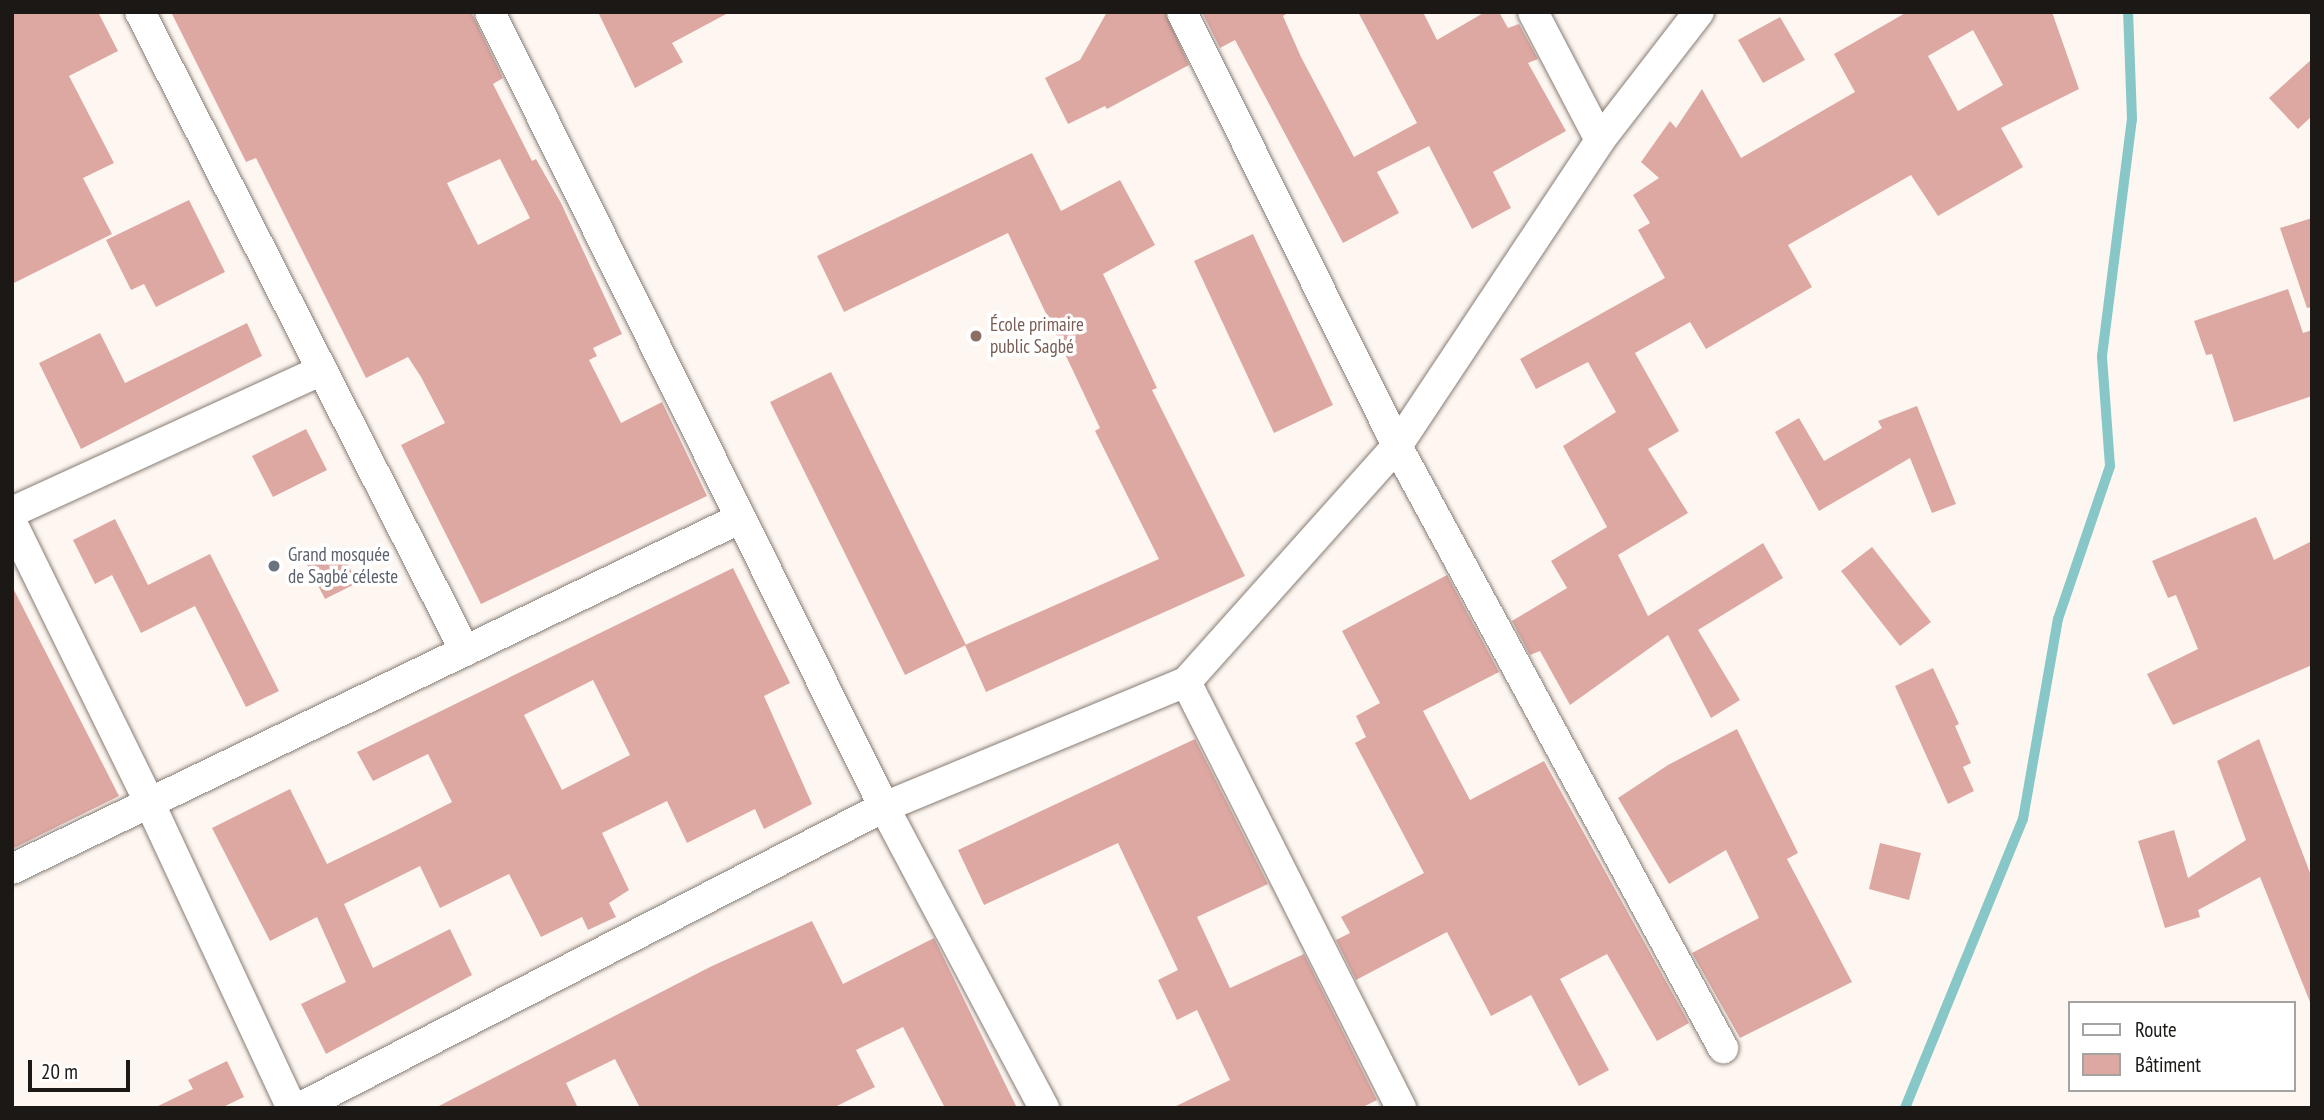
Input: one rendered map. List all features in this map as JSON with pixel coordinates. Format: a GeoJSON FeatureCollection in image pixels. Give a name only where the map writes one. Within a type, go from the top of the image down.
{"type":"FeatureCollection","features":[{"type":"Feature","properties":{"kind":"street"},"geometry":{"type":"LineString","coordinates":[[140,12],[465,651]]}},
{"type":"Feature","properties":{"kind":"street"},"geometry":{"type":"LineString","coordinates":[[490,12],[884,807],[1044,1108]]}},
{"type":"Feature","properties":{"kind":"street"},"geometry":{"type":"LineString","coordinates":[[1182,12],[1397,446],[1723,1048]]}},
{"type":"Feature","properties":{"kind":"street"},"geometry":{"type":"LineString","coordinates":[[1533,12],[1600,140]]}},
{"type":"Feature","properties":{"kind":"street"},"geometry":{"type":"LineString","coordinates":[[299,1108],[884,807],[1186,682],[1397,446],[1600,140],[1699,12]]}},
{"type":"Feature","properties":{"kind":"street"},"geometry":{"type":"LineString","coordinates":[[12,512],[322,370]]}},
{"type":"Feature","properties":{"kind":"street"},"geometry":{"type":"LineString","coordinates":[[12,869],[739,519]]}},
{"type":"Feature","properties":{"kind":"street"},"geometry":{"type":"LineString","coordinates":[[12,523],[150,804],[292,1108]]}},
{"type":"Feature","properties":{"kind":"street"},"geometry":{"type":"LineString","coordinates":[[1186,682],[1401,1108]]}},
{"type":"Feature","properties":{"kind":"building"},"geometry":{"type":"Polygon","coordinates":[[[12,12],[98,12],[118,51],[69,76],[114,163],[83,178],[112,234],[12,284],[12,12]]]}},
{"type":"Feature","properties":{"kind":"building"},"geometry":{"type":"Polygon","coordinates":[[[171,12],[471,12],[503,78],[493,84],[532,161],[536,159],[561,203],[622,334],[593,348],[597,356],[589,360],[621,423],[662,402],[707,496],[481,604],[401,445],[445,423],[421,377],[408,357],[366,378],[256,158],[246,162],[171,12]],[[500,159],[447,183],[478,245],[530,218],[500,159]]]}},
{"type":"Feature","properties":{"kind":"building"},"geometry":{"type":"Polygon","coordinates":[[[598,12],[730,12],[672,43],[683,62],[635,88],[598,12]]]}},
{"type":"Feature","properties":{"kind":"building"},"geometry":{"type":"Polygon","coordinates":[[[1107,12],[1165,12],[1189,65],[1107,109],[1105,106],[1068,124],[1045,78],[1080,60],[1107,12]]]}},
{"type":"Feature","properties":{"kind":"building"},"geometry":{"type":"Polygon","coordinates":[[[1202,12],[1289,12],[1283,16],[1301,57],[1354,157],[1417,123],[1358,12],[1423,12],[1437,40],[1485,12],[1499,12],[1508,28],[1519,24],[1538,59],[1528,63],[1566,131],[1493,172],[1511,208],[1472,229],[1429,146],[1377,172],[1399,213],[1343,243],[1235,40],[1220,48],[1202,12]]]}},
{"type":"Feature","properties":{"kind":"building"},"geometry":{"type":"Polygon","coordinates":[[[1907,12],[2052,12],[2079,89],[2001,128],[2023,167],[1938,216],[1911,175],[1788,245],[1812,287],[1706,349],[1690,322],[1635,353],[1679,431],[1648,449],[1688,513],[1618,555],[1648,616],[1763,543],[1783,578],[1698,630],[1740,700],[1711,718],[1668,635],[1570,705],[1540,651],[1530,655],[1512,621],[1567,588],[1551,561],[1607,527],[1563,446],[1616,412],[1588,362],[1536,389],[1520,359],[1665,278],[1638,230],[1650,223],[1633,195],[1659,178],[1641,162],[1670,121],[1676,128],[1702,89],[1741,158],[1855,92],[1834,54],[1907,12]],[[1973,30],[1928,56],[1958,111],[2003,85],[1973,30]]]}},
{"type":"Feature","properties":{"kind":"building"},"geometry":{"type":"Polygon","coordinates":[[[1780,17],[1805,60],[1763,83],[1738,40],[1780,17]]]}},
{"type":"Feature","properties":{"kind":"building"},"geometry":{"type":"Polygon","coordinates":[[[2312,59],[2312,116],[2298,129],[2269,98],[2312,59]]]}},
{"type":"Feature","properties":{"kind":"building"},"geometry":{"type":"Polygon","coordinates":[[[1032,153],[1061,211],[1120,180],[1155,245],[1103,274],[1157,388],[1152,390],[1245,576],[986,692],[965,645],[1159,559],[1095,431],[1100,428],[1008,233],[844,312],[817,256],[1032,153]]]}},
{"type":"Feature","properties":{"kind":"building"},"geometry":{"type":"Polygon","coordinates":[[[189,200],[225,272],[156,307],[144,284],[131,290],[106,240],[189,200]]]}},
{"type":"Feature","properties":{"kind":"building"},"geometry":{"type":"Polygon","coordinates":[[[2312,218],[2312,307],[2307,308],[2280,228],[2312,218]]]}},
{"type":"Feature","properties":{"kind":"building"},"geometry":{"type":"Polygon","coordinates":[[[1253,234],[1333,405],[1274,433],[1194,261],[1253,234]]]}},
{"type":"Feature","properties":{"kind":"building"},"geometry":{"type":"Polygon","coordinates":[[[2288,289],[2303,333],[2312,330],[2312,396],[2234,422],[2212,354],[2206,355],[2194,321],[2288,289]]]}},
{"type":"Feature","properties":{"kind":"building"},"geometry":{"type":"Polygon","coordinates":[[[247,323],[262,356],[81,449],[39,363],[100,333],[125,383],[247,323]]]}},
{"type":"Feature","properties":{"kind":"building"},"geometry":{"type":"Polygon","coordinates":[[[831,372],[966,645],[905,675],[770,402],[831,372]]]}},
{"type":"Feature","properties":{"kind":"building"},"geometry":{"type":"Polygon","coordinates":[[[1917,406],[1956,504],[1932,513],[1910,458],[1819,511],[1775,432],[1799,418],[1824,461],[1882,428],[1878,421],[1917,406]]]}},
{"type":"Feature","properties":{"kind":"building"},"geometry":{"type":"Polygon","coordinates":[[[306,429],[327,470],[273,497],[252,456],[306,429]]]}},
{"type":"Feature","properties":{"kind":"building"},"geometry":{"type":"Polygon","coordinates":[[[2256,517],[2274,560],[2312,541],[2312,665],[2173,725],[2147,674],[2198,649],[2176,595],[2168,598],[2152,561],[2256,517]]]}},
{"type":"Feature","properties":{"kind":"building"},"geometry":{"type":"Polygon","coordinates":[[[115,519],[148,585],[210,554],[279,691],[246,707],[195,606],[141,633],[112,575],[95,584],[73,540],[115,519]]]}},
{"type":"Feature","properties":{"kind":"building"},"geometry":{"type":"Polygon","coordinates":[[[1872,547],[1931,622],[1900,646],[1841,571],[1872,547]]]}},
{"type":"Feature","properties":{"kind":"building"},"geometry":{"type":"Polygon","coordinates":[[[340,548],[357,583],[325,599],[307,564],[340,548]]]}},
{"type":"Feature","properties":{"kind":"building"},"geometry":{"type":"Polygon","coordinates":[[[733,568],[790,683],[764,696],[812,804],[764,829],[755,809],[687,843],[667,801],[602,833],[629,890],[609,903],[616,917],[588,930],[582,917],[541,937],[509,874],[440,908],[420,866],[344,904],[373,968],[450,929],[472,975],[326,1054],[301,1004],[346,982],[317,917],[270,941],[212,828],[290,789],[327,864],[452,802],[428,754],[373,781],[357,752],[733,568]],[[593,680],[524,715],[562,790],[630,755],[593,680]]]}},
{"type":"Feature","properties":{"kind":"building"},"geometry":{"type":"Polygon","coordinates":[[[1447,575],[1499,672],[1423,711],[1470,800],[1544,761],[1689,1023],[1657,1041],[1607,954],[1560,979],[1609,1070],[1579,1086],[1531,995],[1491,1016],[1447,932],[1356,980],[1336,940],[1350,933],[1341,917],[1424,873],[1355,743],[1366,737],[1356,716],[1380,703],[1342,631],[1447,575]]]}},
{"type":"Feature","properties":{"kind":"building"},"geometry":{"type":"Polygon","coordinates":[[[12,586],[119,796],[12,849],[12,586]]]}},
{"type":"Feature","properties":{"kind":"building"},"geometry":{"type":"Polygon","coordinates":[[[1933,668],[1959,724],[1955,726],[1971,763],[1963,767],[1974,791],[1948,804],[1895,686],[1933,668]]]}},
{"type":"Feature","properties":{"kind":"building"},"geometry":{"type":"Polygon","coordinates":[[[1737,729],[1798,853],[1787,859],[1852,982],[1740,1038],[1692,953],[1759,918],[1726,850],[1669,884],[1618,798],[1668,765],[1737,729]]]}},
{"type":"Feature","properties":{"kind":"building"},"geometry":{"type":"Polygon","coordinates":[[[1195,739],[1268,884],[1197,917],[1230,988],[1304,954],[1377,1100],[1361,1108],[1172,1108],[1230,1080],[1197,1010],[1177,1020],[1158,980],[1178,970],[1118,843],[984,905],[958,850],[1195,739]]]}},
{"type":"Feature","properties":{"kind":"building"},"geometry":{"type":"Polygon","coordinates":[[[2259,739],[2312,878],[2312,1007],[2260,877],[2198,910],[2200,917],[2165,928],[2138,841],[2174,830],[2188,878],[2246,840],[2217,761],[2259,739]]]}},
{"type":"Feature","properties":{"kind":"building"},"geometry":{"type":"Polygon","coordinates":[[[1880,843],[1921,853],[1909,900],[1869,889],[1880,843]]]}},
{"type":"Feature","properties":{"kind":"building"},"geometry":{"type":"Polygon","coordinates":[[[812,921],[843,984],[934,938],[1017,1108],[945,1108],[903,1027],[856,1050],[875,1087],[833,1108],[640,1108],[615,1059],[566,1083],[578,1108],[435,1108],[712,966],[812,921]]]}},
{"type":"Feature","properties":{"kind":"building"},"geometry":{"type":"Polygon","coordinates":[[[227,1061],[244,1097],[221,1108],[154,1108],[193,1089],[188,1080],[227,1061]]]}},
{"type":"Feature","properties":{"kind":"waterway"},"geometry":{"type":"LineString","coordinates":[[1905,1108],[2023,819],[2058,619],[2110,466],[2102,356],[2132,119],[2128,12]]}},
{"type":"Feature","properties":{"kind":"place","name":"École primaire public Sagbé"},"geometry":{"type":"Point","coordinates":[976,336]}},
{"type":"Feature","properties":{"kind":"place","name":"Grand mosquée de Sagbé céleste"},"geometry":{"type":"Point","coordinates":[274,566]}}]}
